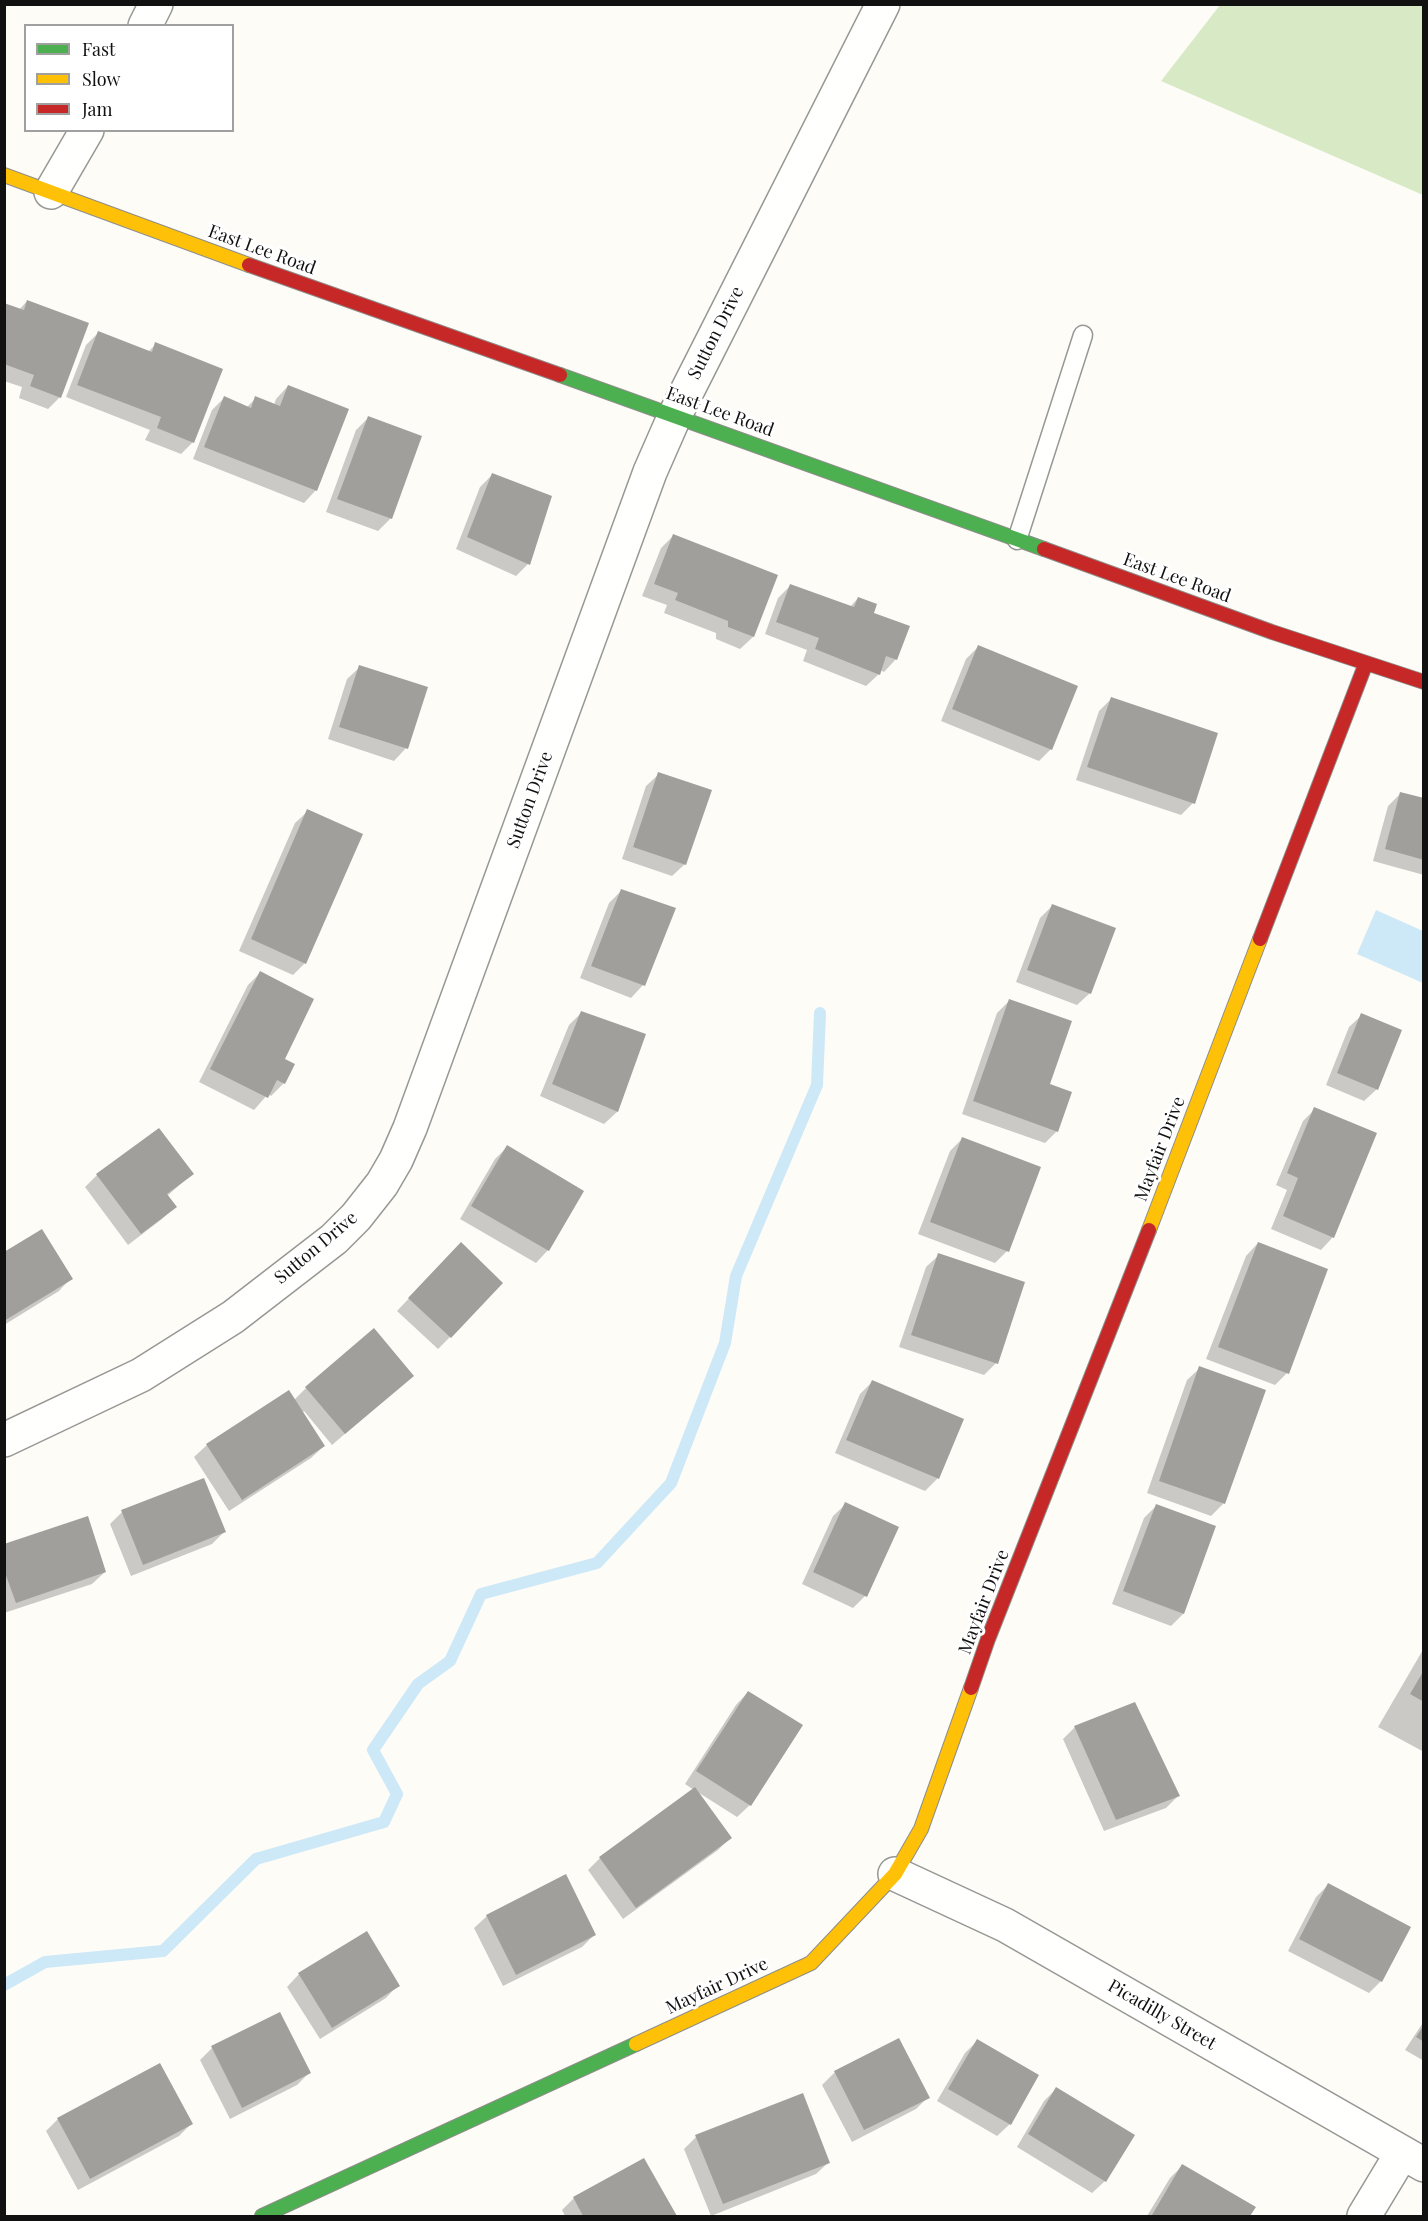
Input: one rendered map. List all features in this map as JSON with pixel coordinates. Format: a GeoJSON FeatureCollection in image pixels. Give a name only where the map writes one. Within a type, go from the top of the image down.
{"type":"FeatureCollection","features":[{"type":"Feature","properties":{"kind":"street"},"geometry":{"type":"LineString","coordinates":[[146,24],[156,4]]}},
{"type":"Feature","properties":{"kind":"street","name":"Sutton Drive"},"geometry":{"type":"LineString","coordinates":[[4,1440],[141,1375],[232,1317],[334,1239],[356,1217],[382,1184],[410,1128],[650,472],[675,415],[884,4]]}},
{"type":"Feature","properties":{"kind":"street"},"geometry":{"type":"LineString","coordinates":[[51,192],[86,132]]}},
{"type":"Feature","properties":{"kind":"street","name":"East Lee Road"},"geometry":{"type":"LineString","coordinates":[[4,175],[1272,632],[1424,682]]}},
{"type":"Feature","properties":{"kind":"street","name":"Mayfair Drive"},"geometry":{"type":"LineString","coordinates":[[262,2217],[811,1963],[895,1874],[921,1829],[988,1639],[1103,1349],[1366,663]]}},
{"type":"Feature","properties":{"kind":"street","name":"Picadilly Street"},"geometry":{"type":"LineString","coordinates":[[895,1874],[1005,1925],[1413,2159]]}},
{"type":"Feature","properties":{"kind":"street"},"geometry":{"type":"LineString","coordinates":[[1364,2217],[1413,2159]]}},
{"type":"Feature","properties":{"kind":"lane"},"geometry":{"type":"LineString","coordinates":[[1017,540],[1083,335]]}},
{"type":"Feature","properties":{"kind":"green space"},"geometry":{"type":"Polygon","coordinates":[[[1220,5],[1423,5],[1423,195],[1161,81],[1220,5]]]}},
{"type":"Feature","properties":{"kind":"water"},"geometry":{"type":"Polygon","coordinates":[[[1376,910],[1423,931],[1423,983],[1357,954],[1376,910]]]}},
{"type":"Feature","properties":{"kind":"building"},"geometry":{"type":"Polygon","coordinates":[[[27,300],[89,323],[61,398],[30,386],[34,375],[4,364],[4,303],[24,310],[27,300]]]}},
{"type":"Feature","properties":{"kind":"building"},"geometry":{"type":"Polygon","coordinates":[[[98,331],[152,352],[155,342],[223,369],[194,443],[157,428],[161,417],[77,385],[98,331]]]}},
{"type":"Feature","properties":{"kind":"building"},"geometry":{"type":"Polygon","coordinates":[[[288,385],[349,409],[317,491],[204,447],[224,396],[251,408],[255,396],[280,406],[288,385]]]}},
{"type":"Feature","properties":{"kind":"building"},"geometry":{"type":"Polygon","coordinates":[[[368,416],[422,436],[392,519],[337,499],[368,416]]]}},
{"type":"Feature","properties":{"kind":"building"},"geometry":{"type":"Polygon","coordinates":[[[492,473],[552,496],[530,565],[467,537],[492,473]]]}},
{"type":"Feature","properties":{"kind":"building"},"geometry":{"type":"Polygon","coordinates":[[[673,534],[778,575],[754,637],[728,627],[728,621],[675,600],[678,593],[654,584],[673,534]]]}},
{"type":"Feature","properties":{"kind":"building"},"geometry":{"type":"Polygon","coordinates":[[[790,584],[854,607],[858,597],[877,604],[874,613],[910,626],[897,660],[886,656],[880,675],[815,649],[819,638],[776,622],[790,584]]]}},
{"type":"Feature","properties":{"kind":"building"},"geometry":{"type":"Polygon","coordinates":[[[978,645],[1078,686],[1052,750],[952,709],[978,645]]]}},
{"type":"Feature","properties":{"kind":"building"},"geometry":{"type":"Polygon","coordinates":[[[359,665],[428,687],[408,749],[339,727],[359,665]]]}},
{"type":"Feature","properties":{"kind":"building"},"geometry":{"type":"Polygon","coordinates":[[[1111,697],[1218,733],[1195,804],[1087,767],[1111,697]]]}},
{"type":"Feature","properties":{"kind":"building"},"geometry":{"type":"Polygon","coordinates":[[[658,772],[712,790],[686,865],[633,847],[658,772]]]}},
{"type":"Feature","properties":{"kind":"building"},"geometry":{"type":"Polygon","coordinates":[[[1400,792],[1424,798],[1424,860],[1385,849],[1400,792]]]}},
{"type":"Feature","properties":{"kind":"building"},"geometry":{"type":"Polygon","coordinates":[[[307,809],[363,834],[306,964],[251,939],[307,809]]]}},
{"type":"Feature","properties":{"kind":"building"},"geometry":{"type":"Polygon","coordinates":[[[621,889],[676,908],[645,986],[591,966],[621,889]]]}},
{"type":"Feature","properties":{"kind":"building"},"geometry":{"type":"Polygon","coordinates":[[[1052,904],[1116,928],[1091,994],[1027,970],[1052,904]]]}},
{"type":"Feature","properties":{"kind":"building"},"geometry":{"type":"Polygon","coordinates":[[[260,971],[314,999],[285,1059],[295,1064],[285,1084],[277,1080],[268,1098],[210,1069],[260,971]]]}},
{"type":"Feature","properties":{"kind":"building"},"geometry":{"type":"Polygon","coordinates":[[[1009,999],[1072,1021],[1050,1084],[1072,1092],[1058,1132],[973,1101],[1009,999]]]}},
{"type":"Feature","properties":{"kind":"building"},"geometry":{"type":"Polygon","coordinates":[[[581,1011],[646,1034],[618,1112],[552,1084],[581,1011]]]}},
{"type":"Feature","properties":{"kind":"building"},"geometry":{"type":"Polygon","coordinates":[[[1361,1013],[1402,1030],[1378,1090],[1337,1073],[1361,1013]]]}},
{"type":"Feature","properties":{"kind":"building"},"geometry":{"type":"Polygon","coordinates":[[[1314,1107],[1377,1133],[1334,1238],[1283,1216],[1298,1178],[1287,1173],[1314,1107]]]}},
{"type":"Feature","properties":{"kind":"building"},"geometry":{"type":"Polygon","coordinates":[[[159,1128],[194,1174],[167,1194],[177,1207],[141,1234],[96,1174],[159,1128]]]}},
{"type":"Feature","properties":{"kind":"building"},"geometry":{"type":"Polygon","coordinates":[[[962,1137],[1041,1167],[1009,1252],[930,1222],[962,1137]]]}},
{"type":"Feature","properties":{"kind":"building"},"geometry":{"type":"Polygon","coordinates":[[[507,1145],[584,1191],[549,1251],[471,1206],[507,1145]]]}},
{"type":"Feature","properties":{"kind":"building"},"geometry":{"type":"Polygon","coordinates":[[[42,1229],[73,1279],[4,1321],[4,1252],[42,1229]]]}},
{"type":"Feature","properties":{"kind":"building"},"geometry":{"type":"Polygon","coordinates":[[[461,1242],[503,1283],[451,1338],[408,1298],[461,1242]]]}},
{"type":"Feature","properties":{"kind":"building"},"geometry":{"type":"Polygon","coordinates":[[[1258,1242],[1328,1269],[1289,1374],[1218,1347],[1258,1242]]]}},
{"type":"Feature","properties":{"kind":"building"},"geometry":{"type":"Polygon","coordinates":[[[938,1253],[1025,1282],[998,1364],[911,1335],[938,1253]]]}},
{"type":"Feature","properties":{"kind":"building"},"geometry":{"type":"Polygon","coordinates":[[[374,1328],[414,1376],[345,1434],[305,1387],[374,1328]]]}},
{"type":"Feature","properties":{"kind":"building"},"geometry":{"type":"Polygon","coordinates":[[[1199,1366],[1266,1390],[1225,1504],[1159,1481],[1199,1366]]]}},
{"type":"Feature","properties":{"kind":"building"},"geometry":{"type":"Polygon","coordinates":[[[872,1380],[964,1419],[939,1479],[846,1440],[872,1380]]]}},
{"type":"Feature","properties":{"kind":"building"},"geometry":{"type":"Polygon","coordinates":[[[289,1390],[325,1446],[242,1500],[206,1444],[289,1390]]]}},
{"type":"Feature","properties":{"kind":"building"},"geometry":{"type":"Polygon","coordinates":[[[204,1478],[226,1532],[143,1565],[121,1510],[204,1478]]]}},
{"type":"Feature","properties":{"kind":"building"},"geometry":{"type":"Polygon","coordinates":[[[845,1502],[899,1527],[867,1597],[813,1572],[845,1502]]]}},
{"type":"Feature","properties":{"kind":"building"},"geometry":{"type":"Polygon","coordinates":[[[1156,1504],[1216,1526],[1184,1614],[1123,1591],[1156,1504]]]}},
{"type":"Feature","properties":{"kind":"building"},"geometry":{"type":"Polygon","coordinates":[[[88,1516],[106,1572],[16,1603],[4,1570],[4,1544],[88,1516]]]}},
{"type":"Feature","properties":{"kind":"building"},"geometry":{"type":"Polygon","coordinates":[[[1424,1670],[1424,1702],[1410,1694],[1424,1670]]]}},
{"type":"Feature","properties":{"kind":"building"},"geometry":{"type":"Polygon","coordinates":[[[748,1691],[803,1725],[751,1806],[696,1771],[748,1691]]]}},
{"type":"Feature","properties":{"kind":"building"},"geometry":{"type":"Polygon","coordinates":[[[1135,1702],[1180,1796],[1116,1820],[1074,1726],[1135,1702]]]}},
{"type":"Feature","properties":{"kind":"building"},"geometry":{"type":"Polygon","coordinates":[[[695,1787],[732,1838],[636,1908],[599,1857],[695,1787]]]}},
{"type":"Feature","properties":{"kind":"building"},"geometry":{"type":"Polygon","coordinates":[[[566,1874],[596,1935],[516,1975],[486,1915],[566,1874]]]}},
{"type":"Feature","properties":{"kind":"building"},"geometry":{"type":"Polygon","coordinates":[[[1328,1883],[1411,1927],[1382,1982],[1299,1939],[1328,1883]]]}},
{"type":"Feature","properties":{"kind":"building"},"geometry":{"type":"Polygon","coordinates":[[[367,1931],[400,1986],[332,2028],[298,1973],[367,1931]]]}},
{"type":"Feature","properties":{"kind":"building"},"geometry":{"type":"Polygon","coordinates":[[[280,2012],[311,2073],[242,2108],[211,2046],[280,2012]]]}},
{"type":"Feature","properties":{"kind":"building"},"geometry":{"type":"Polygon","coordinates":[[[1424,2025],[1424,2042],[1416,2037],[1424,2025]]]}},
{"type":"Feature","properties":{"kind":"building"},"geometry":{"type":"Polygon","coordinates":[[[899,2038],[930,2098],[864,2130],[834,2071],[899,2038]]]}},
{"type":"Feature","properties":{"kind":"building"},"geometry":{"type":"Polygon","coordinates":[[[977,2039],[1039,2075],[1011,2125],[948,2089],[977,2039]]]}},
{"type":"Feature","properties":{"kind":"building"},"geometry":{"type":"Polygon","coordinates":[[[160,2063],[193,2124],[90,2179],[57,2118],[160,2063]]]}},
{"type":"Feature","properties":{"kind":"building"},"geometry":{"type":"Polygon","coordinates":[[[1056,2087],[1135,2135],[1106,2182],[1028,2134],[1056,2087]]]}},
{"type":"Feature","properties":{"kind":"building"},"geometry":{"type":"Polygon","coordinates":[[[803,2093],[830,2163],[723,2204],[695,2135],[803,2093]]]}},
{"type":"Feature","properties":{"kind":"building"},"geometry":{"type":"Polygon","coordinates":[[[644,2158],[677,2216],[583,2216],[573,2197],[644,2158]]]}},
{"type":"Feature","properties":{"kind":"building"},"geometry":{"type":"Polygon","coordinates":[[[1182,2164],[1256,2207],[1250,2216],[1152,2215],[1182,2164]]]}},
{"type":"Feature","properties":{"kind":"waterway"},"geometry":{"type":"LineString","coordinates":[[4,1985],[45,1962],[163,1951],[256,1859],[384,1822],[397,1794],[373,1750],[418,1684],[450,1661],[481,1594],[597,1563],[671,1483],[725,1343],[736,1276],[817,1085],[820,1013]]}},
{"type":"Feature","properties":{"kind":"traffic: fast"},"geometry":{"type":"LineString","coordinates":[[560,375],[1044,549]]}},
{"type":"Feature","properties":{"kind":"traffic: fast"},"geometry":{"type":"LineString","coordinates":[[262,2216],[636,2044]]}},
{"type":"Feature","properties":{"kind":"traffic: slow"},"geometry":{"type":"LineString","coordinates":[[4,175],[249,265]]}},
{"type":"Feature","properties":{"kind":"traffic: slow"},"geometry":{"type":"LineString","coordinates":[[1149,1230],[1260,939]]}},
{"type":"Feature","properties":{"kind":"traffic: slow"},"geometry":{"type":"LineString","coordinates":[[636,2044],[811,1963],[895,1874],[921,1829],[971,1688]]}},
{"type":"Feature","properties":{"kind":"traffic: jam"},"geometry":{"type":"LineString","coordinates":[[249,265],[560,375]]}},
{"type":"Feature","properties":{"kind":"traffic: jam"},"geometry":{"type":"LineString","coordinates":[[1044,549],[1272,632],[1424,682]]}},
{"type":"Feature","properties":{"kind":"traffic: jam"},"geometry":{"type":"LineString","coordinates":[[1260,939],[1366,663]]}},
{"type":"Feature","properties":{"kind":"traffic: jam"},"geometry":{"type":"LineString","coordinates":[[971,1688],[988,1639],[1149,1230]]}}]}
